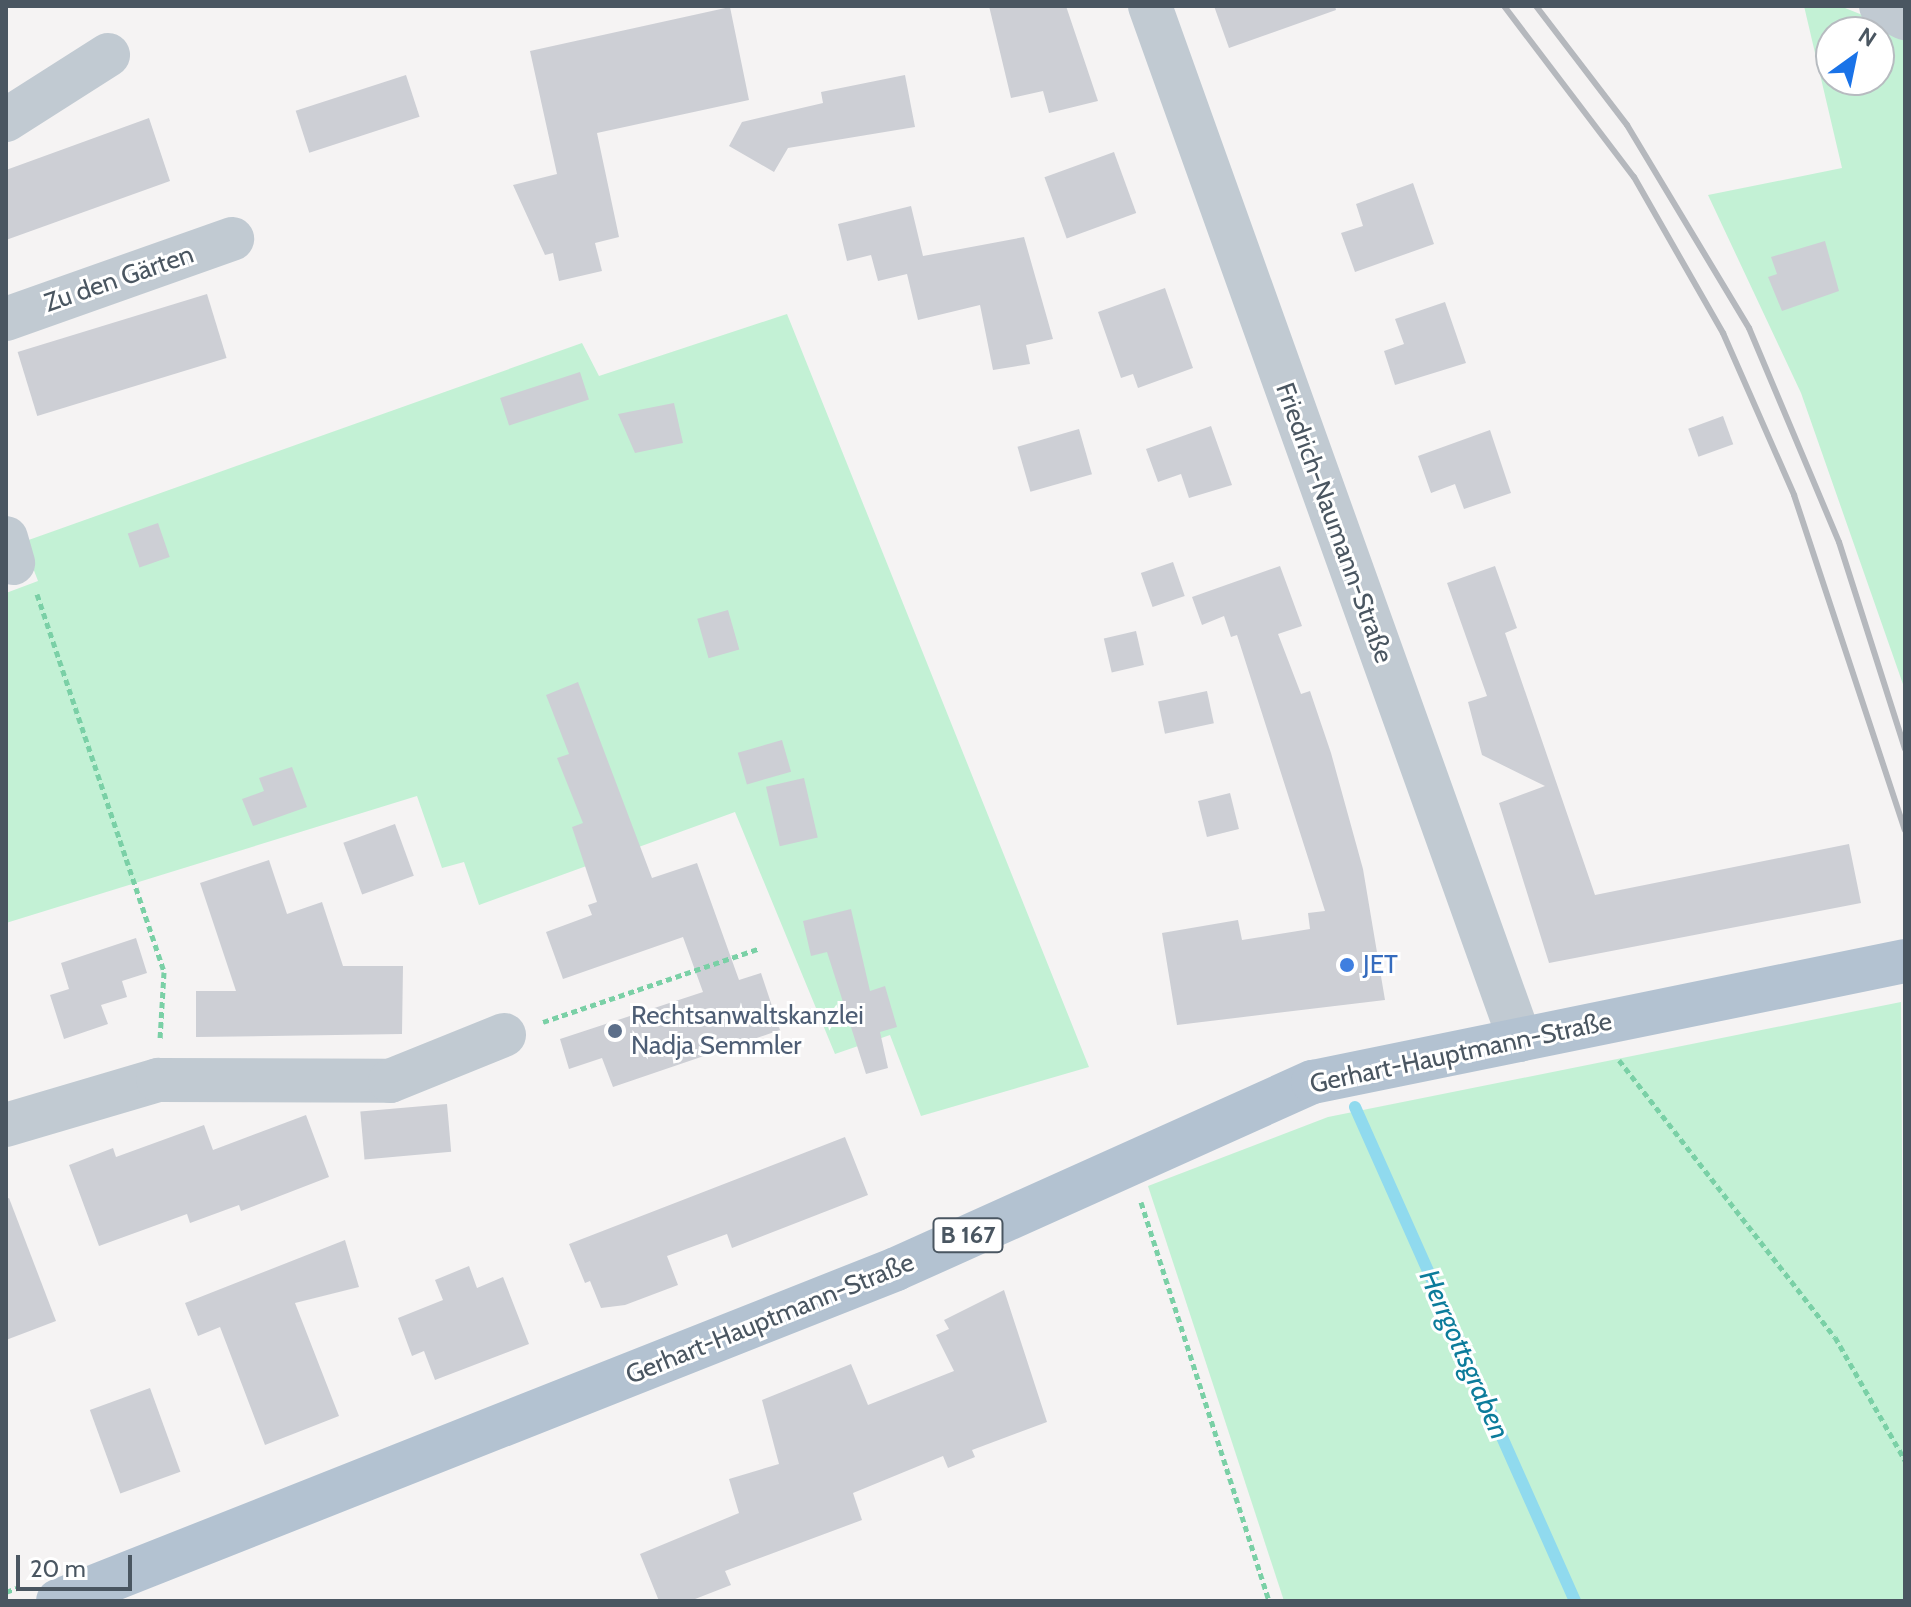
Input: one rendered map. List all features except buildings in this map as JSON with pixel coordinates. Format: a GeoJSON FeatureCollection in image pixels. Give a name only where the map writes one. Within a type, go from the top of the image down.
{"type":"FeatureCollection","features":[{"type":"Feature","properties":{"kind":"main road","name":"Gerhart-Hauptmann-Straße"},"geometry":{"type":"LineString","coordinates":[[58,1601],[896,1269],[1250,1106],[1373,1066],[1520,1040],[1905,961]]}},
{"type":"Feature","properties":{"kind":"street","name":"Friedrich-Naumann-Straße"},"geometry":{"type":"LineString","coordinates":[[1150,6],[1520,1040]]}},
{"type":"Feature","properties":{"kind":"street"},"geometry":{"type":"LineString","coordinates":[[1881,6],[1905,18]]}},
{"type":"Feature","properties":{"kind":"street"},"geometry":{"type":"LineString","coordinates":[[6,120],[108,55]]}},
{"type":"Feature","properties":{"kind":"street","name":"Zu den Gärten"},"geometry":{"type":"LineString","coordinates":[[6,319],[232,239]]}},
{"type":"Feature","properties":{"kind":"street"},"geometry":{"type":"LineString","coordinates":[[6,1125],[158,1080],[390,1081],[504,1035]]}},
{"type":"Feature","properties":{"kind":"path"},"geometry":{"type":"LineString","coordinates":[[10,550],[35,591],[164,972],[158,1080]]}},
{"type":"Feature","properties":{"kind":"path"},"geometry":{"type":"LineString","coordinates":[[504,1035],[758,949]]}},
{"type":"Feature","properties":{"kind":"path"},"geometry":{"type":"LineString","coordinates":[[1597,1023],[1641,1091],[1835,1337],[1905,1460]]}},
{"type":"Feature","properties":{"kind":"path"},"geometry":{"type":"LineString","coordinates":[[1139,1195],[1269,1601]]}},
{"type":"Feature","properties":{"kind":"green space"},"geometry":{"type":"Polygon","coordinates":[[[1804,6],[1840,6],[1865,16],[1815,16],[1815,53],[1804,6]]]}},
{"type":"Feature","properties":{"kind":"green space"},"geometry":{"type":"Polygon","coordinates":[[[1895,28],[1905,32],[1905,690],[1801,393],[1708,195],[1842,168],[1825,96],[1895,96],[1895,28]]]}},
{"type":"Feature","properties":{"kind":"green space"},"geometry":{"type":"Polygon","coordinates":[[[787,314],[1089,1067],[921,1116],[890,1035],[835,1054],[735,812],[479,905],[464,862],[442,868],[417,796],[6,923],[6,593],[38,581],[23,542],[582,343],[599,376],[787,314]]]}},
{"type":"Feature","properties":{"kind":"green space"},"geometry":{"type":"Polygon","coordinates":[[[1901,1002],[1905,1601],[1284,1601],[1148,1186],[1328,1117],[1901,1002]]]}},
{"type":"Feature","properties":{"kind":"waterway","name":"Herrgottsgraben"},"geometry":{"type":"LineString","coordinates":[[1355,1107],[1575,1601]]}},
{"type":"Feature","properties":{"kind":"railway"},"geometry":{"type":"LineString","coordinates":[[1504,6],[1634,177],[1723,333],[1794,495],[1905,830]]}},
{"type":"Feature","properties":{"kind":"railway"},"geometry":{"type":"LineString","coordinates":[[1536,6],[1627,125],[1749,328],[1839,542],[1905,749]]}},
{"type":"Feature","properties":{"kind":"place","name":"JET"},"geometry":{"type":"Point","coordinates":[1347,965]}},
{"type":"Feature","properties":{"kind":"place","name":"Rechtsanwaltskanzlei Nadja Semmler"},"geometry":{"type":"Point","coordinates":[615,1031]}}]}
